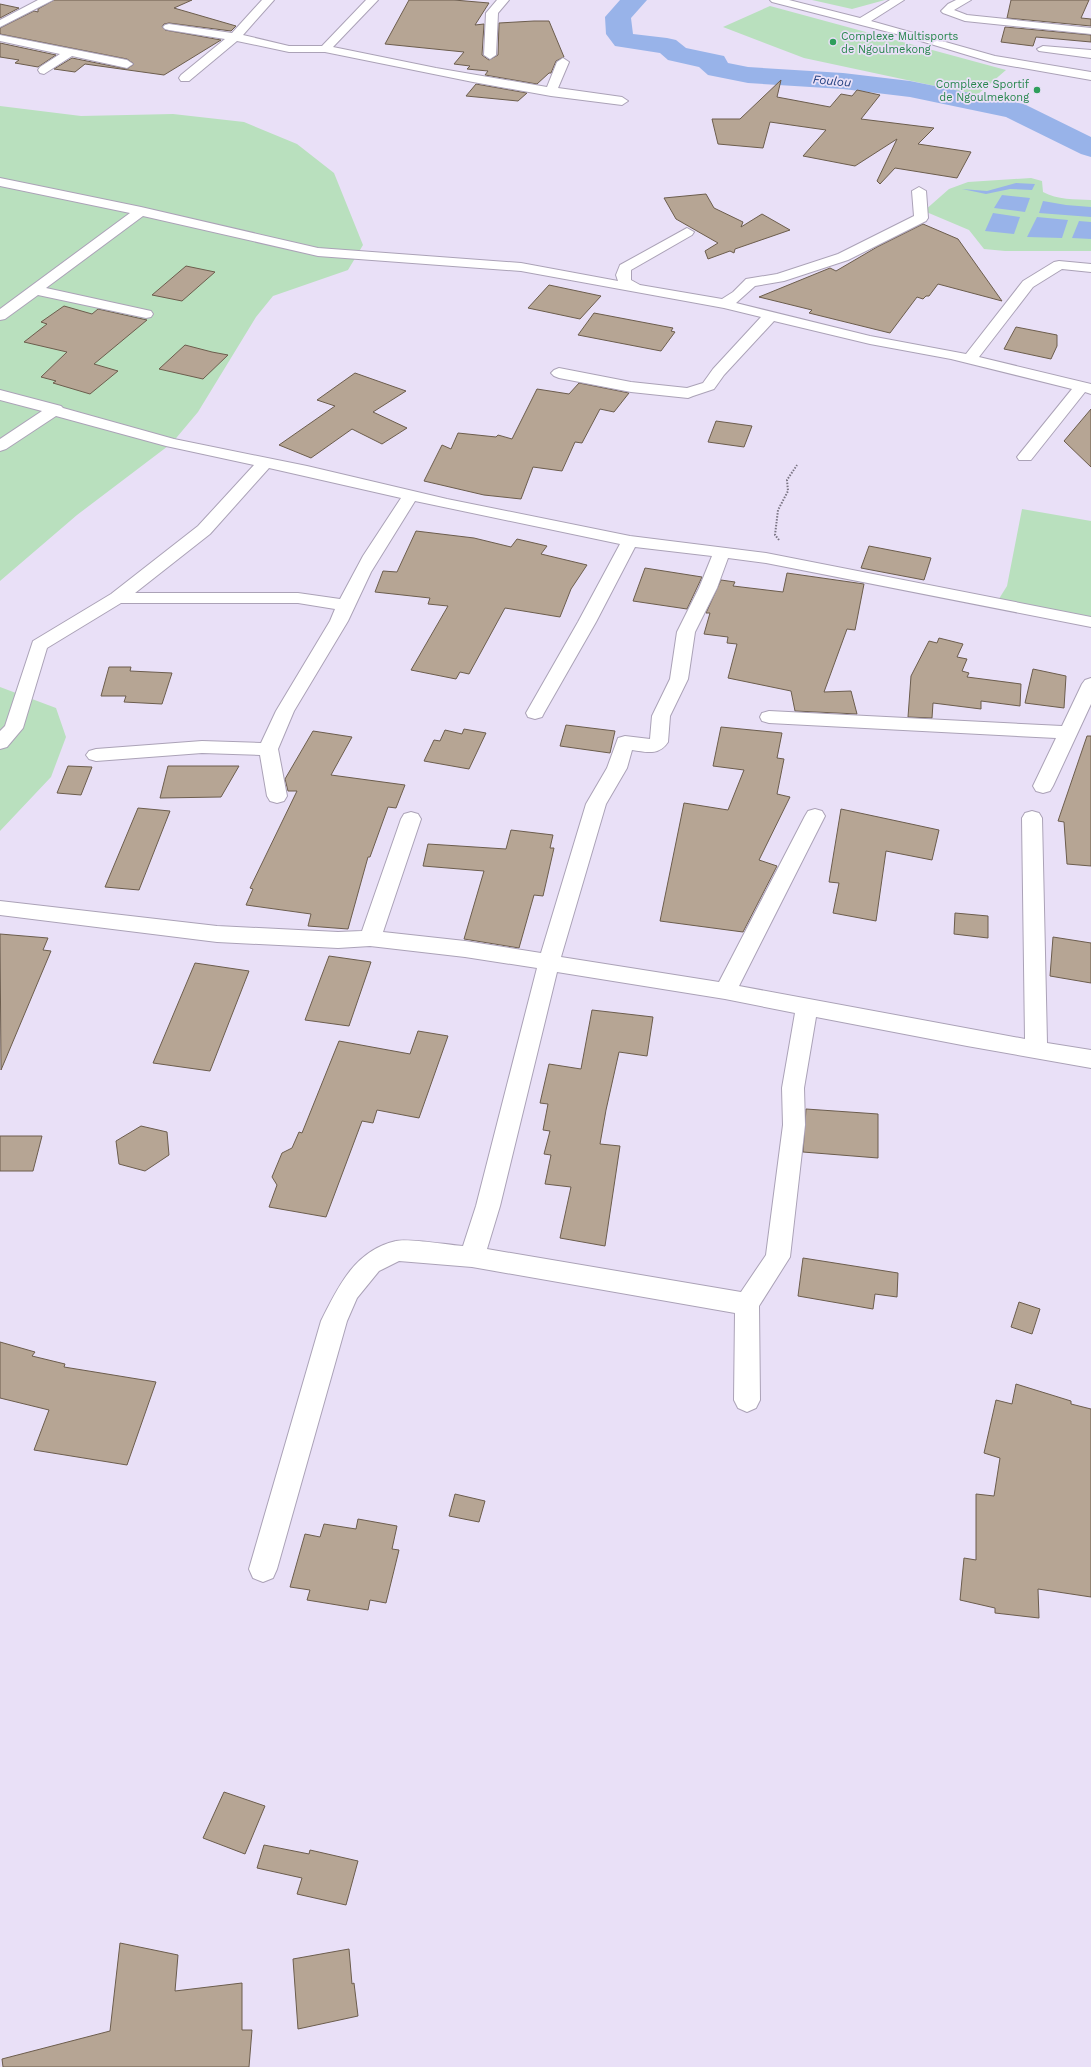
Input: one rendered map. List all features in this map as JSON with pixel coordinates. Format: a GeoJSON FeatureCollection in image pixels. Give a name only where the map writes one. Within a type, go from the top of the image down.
{"type":"FeatureCollection","features":[{"type":"Feature","properties":{"kind":"street"},"geometry":{"type":"LineString","coordinates":[[0,24],[47,0]]}},
{"type":"Feature","properties":{"kind":"street"},"geometry":{"type":"LineString","coordinates":[[185,78],[235,37],[268,0]]}},
{"type":"Feature","properties":{"kind":"street"},"geometry":{"type":"LineString","coordinates":[[325,49],[372,0]]}},
{"type":"Feature","properties":{"kind":"street"},"geometry":{"type":"LineString","coordinates":[[490,55],[492,13],[503,0]]}},
{"type":"Feature","properties":{"kind":"street"},"geometry":{"type":"LineString","coordinates":[[776,0],[862,22],[994,59],[1091,76]]}},
{"type":"Feature","properties":{"kind":"street"},"geometry":{"type":"LineString","coordinates":[[862,22],[898,0]]}},
{"type":"Feature","properties":{"kind":"street"},"geometry":{"type":"LineString","coordinates":[[965,0],[947,10],[965,18],[1091,31]]}},
{"type":"Feature","properties":{"kind":"street"},"geometry":{"type":"LineString","coordinates":[[169,27],[235,37],[289,49],[325,49],[371,60],[551,92],[622,101]]}},
{"type":"Feature","properties":{"kind":"street"},"geometry":{"type":"LineString","coordinates":[[0,38],[127,64]]}},
{"type":"Feature","properties":{"kind":"street"},"geometry":{"type":"LineString","coordinates":[[1043,49],[1091,54]]}},
{"type":"Feature","properties":{"kind":"street"},"geometry":{"type":"LineString","coordinates":[[44,70],[70,52]]}},
{"type":"Feature","properties":{"kind":"street"},"geometry":{"type":"LineString","coordinates":[[551,92],[563,62]]}},
{"type":"Feature","properties":{"kind":"street"},"geometry":{"type":"LineString","coordinates":[[0,182],[141,211],[318,252],[521,268],[724,304],[870,340],[970,360],[1086,388],[1025,457]]}},
{"type":"Feature","properties":{"kind":"street"},"geometry":{"type":"LineString","coordinates":[[724,304],[738,295],[751,282],[779,278],[843,257],[921,218],[919,191]]}},
{"type":"Feature","properties":{"kind":"street"},"geometry":{"type":"LineString","coordinates":[[0,316],[141,211]]}},
{"type":"Feature","properties":{"kind":"street"},"geometry":{"type":"LineString","coordinates":[[636,289],[625,282],[623,275],[625,268],[687,232]]}},
{"type":"Feature","properties":{"kind":"street"},"geometry":{"type":"LineString","coordinates":[[970,360],[1028,284],[1059,265],[1091,268]]}},
{"type":"Feature","properties":{"kind":"street"},"geometry":{"type":"LineString","coordinates":[[35,290],[146,314]]}},
{"type":"Feature","properties":{"kind":"street"},"geometry":{"type":"LineString","coordinates":[[558,373],[597,379],[631,387],[688,393],[709,386],[718,372],[771,315]]}},
{"type":"Feature","properties":{"kind":"street"},"geometry":{"type":"LineString","coordinates":[[0,395],[172,443],[630,541],[777,560],[1091,622]]}},
{"type":"Feature","properties":{"kind":"street"},"geometry":{"type":"LineString","coordinates":[[0,446],[56,410]]}},
{"type":"Feature","properties":{"kind":"street"},"geometry":{"type":"LineString","coordinates":[[0,743],[14,728],[39,645],[118,598],[204,530],[265,463]]}},
{"type":"Feature","properties":{"kind":"street"},"geometry":{"type":"LineString","coordinates":[[277,796],[268,749],[285,711],[339,620],[345,605],[371,557],[411,495]]}},
{"type":"Feature","properties":{"kind":"street"},"geometry":{"type":"LineString","coordinates":[[535,713],[587,622],[630,541]]}},
{"type":"Feature","properties":{"kind":"street"},"geometry":{"type":"LineString","coordinates":[[472,1257],[488,1206],[549,962],[596,804],[617,768],[625,742],[652,747],[659,742],[661,716],[680,679],[686,632],[708,588],[722,553]]}},
{"type":"Feature","properties":{"kind":"street"},"geometry":{"type":"LineString","coordinates":[[118,598],[298,598],[345,605]]}},
{"type":"Feature","properties":{"kind":"street"},"geometry":{"type":"LineString","coordinates":[[1043,786],[1091,684]]}},
{"type":"Feature","properties":{"kind":"street"},"geometry":{"type":"LineString","coordinates":[[769,717],[1068,732]]}},
{"type":"Feature","properties":{"kind":"street"},"geometry":{"type":"LineString","coordinates":[[96,755],[202,747],[268,749]]}},
{"type":"Feature","properties":{"kind":"street"},"geometry":{"type":"LineString","coordinates":[[725,991],[815,816]]}},
{"type":"Feature","properties":{"kind":"street"},"geometry":{"type":"LineString","coordinates":[[1032,818],[1036,1050]]}},
{"type":"Feature","properties":{"kind":"street"},"geometry":{"type":"LineString","coordinates":[[370,938],[411,819]]}},
{"type":"Feature","properties":{"kind":"street"},"geometry":{"type":"LineString","coordinates":[[0,908],[217,934],[338,940],[370,938],[465,949],[725,991],[1091,1059]]}},
{"type":"Feature","properties":{"kind":"street"},"geometry":{"type":"LineString","coordinates":[[747,1400],[747,1304],[778,1257],[794,1125],[793,1088],[806,1007]]}},
{"type":"Feature","properties":{"kind":"street"},"geometry":{"type":"LineString","coordinates":[[263,1570],[334,1321],[348,1291],[370,1264],[397,1251],[472,1257],[747,1304]]}},
{"type":"Feature","properties":{"kind":"path"},"geometry":{"type":"LineString","coordinates":[[777,560],[782,554],[774,552],[780,540],[775,535],[779,526],[778,509],[789,489],[787,480],[797,465]]}},
{"type":"Feature","properties":{"kind":"green space"},"geometry":{"type":"Polygon","coordinates":[[[812,0],[885,0],[852,9],[812,0]]]}},
{"type":"Feature","properties":{"kind":"green space","name":"Complexe Multisports de Ngoulmekong"},"geometry":{"type":"Polygon","coordinates":[[[770,6],[1006,70],[977,95],[804,58],[723,27],[770,6]]]}},
{"type":"Feature","properties":{"kind":"green space"},"geometry":{"type":"Polygon","coordinates":[[[0,106],[81,116],[173,114],[244,122],[297,144],[334,173],[363,245],[348,270],[273,296],[256,317],[198,412],[172,443],[77,515],[0,581],[0,106]]]}},
{"type":"Feature","properties":{"kind":"green space"},"geometry":{"type":"Polygon","coordinates":[[[1031,178],[1042,181],[1043,192],[1048,195],[1066,199],[1091,200],[1091,251],[1005,251],[984,249],[969,230],[924,211],[949,189],[968,182],[1031,178]]]}},
{"type":"Feature","properties":{"kind":"green space"},"geometry":{"type":"Polygon","coordinates":[[[1022,509],[1091,521],[1091,622],[997,602],[1007,586],[1022,509]]]}},
{"type":"Feature","properties":{"kind":"green space"},"geometry":{"type":"Polygon","coordinates":[[[0,687],[56,708],[66,737],[51,777],[0,831],[0,687]]]}},
{"type":"Feature","properties":{"kind":"water"},"geometry":{"type":"Polygon","coordinates":[[[1016,183],[1035,184],[1032,190],[1010,189],[986,194],[962,189],[987,191],[1016,183]]]}},
{"type":"Feature","properties":{"kind":"water"},"geometry":{"type":"Polygon","coordinates":[[[1002,195],[1030,198],[1025,212],[994,208],[1002,195]]]}},
{"type":"Feature","properties":{"kind":"water"},"geometry":{"type":"Polygon","coordinates":[[[1043,201],[1091,207],[1091,217],[1039,213],[1043,201]]]}},
{"type":"Feature","properties":{"kind":"water"},"geometry":{"type":"Polygon","coordinates":[[[993,213],[1020,217],[1014,234],[985,231],[993,213]]]}},
{"type":"Feature","properties":{"kind":"water"},"geometry":{"type":"Polygon","coordinates":[[[1037,217],[1068,220],[1062,238],[1027,237],[1037,217]]]}},
{"type":"Feature","properties":{"kind":"water"},"geometry":{"type":"Polygon","coordinates":[[[1079,221],[1091,222],[1091,239],[1072,238],[1079,221]]]}},
{"type":"Feature","properties":{"kind":"building"},"geometry":{"type":"Polygon","coordinates":[[[54,0],[192,0],[174,8],[236,26],[231,31],[169,23],[164,24],[162,27],[165,30],[221,40],[164,75],[85,64],[75,72],[54,69],[72,58],[127,69],[134,64],[127,59],[0,34],[0,28],[34,11],[38,12],[38,9],[54,0]]]}},
{"type":"Feature","properties":{"kind":"building"},"geometry":{"type":"Polygon","coordinates":[[[409,0],[454,0],[489,3],[475,25],[484,24],[482,55],[489,60],[498,55],[499,23],[534,21],[549,21],[564,57],[556,61],[551,73],[549,73],[537,84],[485,75],[488,71],[467,69],[470,66],[454,64],[464,52],[385,44],[409,0]]]}},
{"type":"Feature","properties":{"kind":"building"},"geometry":{"type":"Polygon","coordinates":[[[1011,0],[1089,0],[1081,18],[1091,19],[1091,26],[1007,18],[1011,0]]]}},
{"type":"Feature","properties":{"kind":"building"},"geometry":{"type":"Polygon","coordinates":[[[0,4],[19,8],[0,18],[0,4]]]}},
{"type":"Feature","properties":{"kind":"building"},"geometry":{"type":"Polygon","coordinates":[[[1005,27],[1091,35],[1091,42],[1036,37],[1033,46],[1001,42],[1005,27]]]}},
{"type":"Feature","properties":{"kind":"building"},"geometry":{"type":"Polygon","coordinates":[[[0,43],[56,55],[38,67],[15,63],[19,60],[0,57],[0,43]]]}},
{"type":"Feature","properties":{"kind":"building"},"geometry":{"type":"Polygon","coordinates":[[[781,80],[777,97],[830,107],[841,94],[852,96],[857,90],[880,95],[861,119],[934,128],[918,144],[971,152],[957,178],[895,168],[880,184],[877,181],[897,139],[855,166],[803,156],[826,130],[770,122],[763,148],[718,144],[712,119],[740,119],[781,80]]]}},
{"type":"Feature","properties":{"kind":"building"},"geometry":{"type":"Polygon","coordinates":[[[476,84],[527,93],[518,101],[466,96],[476,84]]]}},
{"type":"Feature","properties":{"kind":"building"},"geometry":{"type":"Polygon","coordinates":[[[706,194],[714,208],[743,222],[741,227],[762,214],[790,230],[735,249],[734,253],[730,251],[708,259],[705,251],[718,243],[676,219],[664,198],[706,194]]]}},
{"type":"Feature","properties":{"kind":"building"},"geometry":{"type":"Polygon","coordinates":[[[923,224],[958,239],[1002,301],[938,284],[929,296],[926,296],[923,299],[917,297],[890,333],[809,313],[812,310],[759,297],[830,268],[836,271],[877,247],[923,224]]]}},
{"type":"Feature","properties":{"kind":"building"},"geometry":{"type":"Polygon","coordinates":[[[186,266],[215,272],[182,301],[152,295],[186,266]]]}},
{"type":"Feature","properties":{"kind":"building"},"geometry":{"type":"Polygon","coordinates":[[[549,285],[601,296],[580,319],[528,308],[549,285]]]}},
{"type":"Feature","properties":{"kind":"building"},"geometry":{"type":"Polygon","coordinates":[[[64,306],[92,314],[98,309],[147,320],[94,364],[118,371],[90,394],[53,383],[56,381],[41,377],[67,352],[24,342],[47,324],[41,322],[64,306]]]}},
{"type":"Feature","properties":{"kind":"building"},"geometry":{"type":"Polygon","coordinates":[[[594,313],[673,328],[671,331],[675,332],[661,351],[578,335],[594,313]]]}},
{"type":"Feature","properties":{"kind":"building"},"geometry":{"type":"Polygon","coordinates":[[[1016,327],[1057,335],[1057,346],[1051,359],[1004,349],[1016,327]]]}},
{"type":"Feature","properties":{"kind":"building"},"geometry":{"type":"Polygon","coordinates":[[[185,345],[228,355],[203,379],[159,369],[185,345]]]}},
{"type":"Feature","properties":{"kind":"building"},"geometry":{"type":"Polygon","coordinates":[[[355,373],[406,391],[373,412],[407,428],[382,444],[352,429],[311,458],[279,445],[335,406],[317,400],[355,373]]]}},
{"type":"Feature","properties":{"kind":"building"},"geometry":{"type":"Polygon","coordinates":[[[579,383],[629,393],[614,412],[600,409],[582,443],[575,442],[562,471],[533,467],[521,499],[484,495],[424,481],[442,445],[451,449],[458,433],[496,437],[498,435],[512,439],[537,389],[569,394],[579,383]]]}},
{"type":"Feature","properties":{"kind":"building"},"geometry":{"type":"Polygon","coordinates":[[[1091,409],[1091,467],[1064,441],[1091,409]]]}},
{"type":"Feature","properties":{"kind":"building"},"geometry":{"type":"Polygon","coordinates":[[[716,421],[752,426],[744,447],[708,442],[716,421]]]}},
{"type":"Feature","properties":{"kind":"building"},"geometry":{"type":"Polygon","coordinates":[[[416,531],[474,538],[511,547],[517,539],[547,546],[541,554],[587,565],[571,589],[560,617],[505,608],[469,674],[460,672],[456,679],[411,670],[448,606],[428,604],[430,598],[375,592],[383,571],[397,572],[416,531]]]}},
{"type":"Feature","properties":{"kind":"building"},"geometry":{"type":"Polygon","coordinates":[[[869,546],[931,558],[924,580],[861,568],[869,546]]]}},
{"type":"Feature","properties":{"kind":"building"},"geometry":{"type":"Polygon","coordinates":[[[645,568],[702,577],[687,609],[633,601],[645,568]]]}},
{"type":"Feature","properties":{"kind":"building"},"geometry":{"type":"Polygon","coordinates":[[[787,573],[864,584],[855,630],[847,629],[824,692],[851,691],[857,714],[795,711],[791,691],[728,678],[737,644],[727,643],[728,637],[704,634],[710,613],[706,613],[721,580],[735,582],[733,586],[783,592],[787,573]]]}},
{"type":"Feature","properties":{"kind":"building"},"geometry":{"type":"Polygon","coordinates":[[[939,638],[963,644],[957,657],[967,659],[962,671],[969,673],[967,677],[1021,684],[1020,706],[981,701],[981,709],[933,703],[932,718],[908,717],[911,676],[929,641],[937,643],[939,638]]]}},
{"type":"Feature","properties":{"kind":"building"},"geometry":{"type":"Polygon","coordinates":[[[109,667],[131,667],[130,671],[172,673],[162,704],[124,702],[126,696],[101,696],[109,667]]]}},
{"type":"Feature","properties":{"kind":"building"},"geometry":{"type":"Polygon","coordinates":[[[1033,669],[1066,676],[1064,708],[1025,703],[1033,669]]]}},
{"type":"Feature","properties":{"kind":"building"},"geometry":{"type":"Polygon","coordinates":[[[566,725],[615,731],[610,753],[560,746],[566,725]]]}},
{"type":"Feature","properties":{"kind":"building"},"geometry":{"type":"Polygon","coordinates":[[[721,727],[782,733],[777,758],[784,759],[777,794],[790,797],[759,860],[777,866],[743,932],[660,921],[684,803],[728,810],[744,770],[713,766],[721,727]]]}},
{"type":"Feature","properties":{"kind":"building"},"geometry":{"type":"Polygon","coordinates":[[[464,729],[486,733],[469,769],[424,761],[434,740],[440,741],[445,730],[462,734],[464,729]]]}},
{"type":"Feature","properties":{"kind":"building"},"geometry":{"type":"Polygon","coordinates":[[[313,731],[352,737],[331,775],[405,785],[396,808],[388,807],[370,857],[368,857],[348,929],[308,926],[311,914],[246,905],[253,889],[250,888],[297,791],[288,791],[285,779],[313,731]]]}},
{"type":"Feature","properties":{"kind":"building"},"geometry":{"type":"Polygon","coordinates":[[[1087,736],[1091,736],[1091,866],[1067,864],[1064,822],[1058,821],[1087,736]]]}},
{"type":"Feature","properties":{"kind":"building"},"geometry":{"type":"Polygon","coordinates":[[[68,766],[92,767],[81,795],[57,793],[68,766]]]}},
{"type":"Feature","properties":{"kind":"building"},"geometry":{"type":"Polygon","coordinates":[[[168,766],[239,766],[221,797],[160,798],[168,766]]]}},
{"type":"Feature","properties":{"kind":"building"},"geometry":{"type":"Polygon","coordinates":[[[138,808],[170,811],[139,890],[105,887],[138,808]]]}},
{"type":"Feature","properties":{"kind":"building"},"geometry":{"type":"Polygon","coordinates":[[[841,809],[939,830],[932,860],[886,851],[876,921],[833,913],[839,883],[829,882],[841,809]]]}},
{"type":"Feature","properties":{"kind":"building"},"geometry":{"type":"Polygon","coordinates":[[[511,830],[553,835],[550,848],[554,848],[543,896],[534,895],[519,948],[464,939],[484,871],[423,866],[428,844],[506,849],[511,830]]]}},
{"type":"Feature","properties":{"kind":"building"},"geometry":{"type":"Polygon","coordinates":[[[955,913],[988,916],[988,938],[954,934],[955,913]]]}},
{"type":"Feature","properties":{"kind":"building"},"geometry":{"type":"Polygon","coordinates":[[[0,934],[48,938],[43,950],[51,951],[1,1070],[0,934]]]}},
{"type":"Feature","properties":{"kind":"building"},"geometry":{"type":"Polygon","coordinates":[[[1053,937],[1091,943],[1091,983],[1050,976],[1053,937]]]}},
{"type":"Feature","properties":{"kind":"building"},"geometry":{"type":"Polygon","coordinates":[[[329,956],[371,962],[349,1026],[305,1020],[329,956]]]}},
{"type":"Feature","properties":{"kind":"building"},"geometry":{"type":"Polygon","coordinates":[[[195,963],[249,971],[210,1071],[153,1063],[195,963]]]}},
{"type":"Feature","properties":{"kind":"building"},"geometry":{"type":"Polygon","coordinates":[[[592,1010],[653,1017],[647,1056],[619,1052],[606,1110],[600,1144],[620,1146],[605,1246],[560,1238],[571,1187],[545,1184],[551,1155],[544,1154],[550,1131],[543,1130],[548,1104],[540,1103],[549,1064],[581,1069],[592,1010]]]}},
{"type":"Feature","properties":{"kind":"building"},"geometry":{"type":"Polygon","coordinates":[[[418,1031],[448,1036],[419,1118],[377,1110],[373,1123],[362,1121],[326,1217],[269,1207],[277,1185],[272,1177],[282,1153],[292,1148],[299,1132],[302,1133],[339,1041],[410,1054],[418,1031]]]}},
{"type":"Feature","properties":{"kind":"building"},"geometry":{"type":"Polygon","coordinates":[[[806,1109],[878,1114],[878,1158],[803,1152],[806,1109]]]}},
{"type":"Feature","properties":{"kind":"building"},"geometry":{"type":"Polygon","coordinates":[[[141,1126],[167,1132],[169,1155],[145,1171],[119,1164],[116,1141],[141,1126]]]}},
{"type":"Feature","properties":{"kind":"building"},"geometry":{"type":"Polygon","coordinates":[[[0,1136],[42,1136],[33,1171],[0,1171],[0,1136]]]}},
{"type":"Feature","properties":{"kind":"building"},"geometry":{"type":"Polygon","coordinates":[[[803,1258],[898,1273],[897,1297],[875,1294],[873,1309],[798,1296],[803,1258]]]}},
{"type":"Feature","properties":{"kind":"building"},"geometry":{"type":"Polygon","coordinates":[[[1019,1302],[1040,1309],[1032,1334],[1011,1327],[1019,1302]]]}},
{"type":"Feature","properties":{"kind":"building"},"geometry":{"type":"Polygon","coordinates":[[[0,1342],[35,1352],[32,1356],[65,1364],[64,1367],[156,1382],[127,1465],[34,1450],[49,1410],[0,1398],[0,1342]]]}},
{"type":"Feature","properties":{"kind":"building"},"geometry":{"type":"Polygon","coordinates":[[[1016,1384],[1071,1401],[1071,1404],[1091,1409],[1091,1597],[1038,1589],[1039,1618],[995,1613],[995,1608],[960,1600],[964,1558],[976,1560],[976,1494],[994,1496],[1000,1458],[984,1453],[996,1400],[1012,1404],[1016,1384]]]}},
{"type":"Feature","properties":{"kind":"building"},"geometry":{"type":"Polygon","coordinates":[[[455,1494],[485,1501],[479,1522],[449,1516],[455,1494]]]}},
{"type":"Feature","properties":{"kind":"building"},"geometry":{"type":"Polygon","coordinates":[[[358,1519],[397,1526],[392,1549],[399,1550],[386,1603],[370,1600],[368,1610],[307,1600],[310,1590],[290,1587],[305,1534],[320,1537],[324,1524],[356,1529],[358,1519]]]}},
{"type":"Feature","properties":{"kind":"building"},"geometry":{"type":"Polygon","coordinates":[[[224,1792],[265,1806],[245,1854],[203,1838],[224,1792]]]}},
{"type":"Feature","properties":{"kind":"building"},"geometry":{"type":"Polygon","coordinates":[[[264,1845],[309,1854],[310,1850],[358,1861],[346,1905],[297,1894],[302,1878],[257,1868],[264,1845]]]}},
{"type":"Feature","properties":{"kind":"building"},"geometry":{"type":"Polygon","coordinates":[[[120,1943],[178,1955],[175,1991],[242,1983],[242,2030],[252,2030],[249,2067],[3,2067],[2,2059],[110,2031],[120,1943]]]}},
{"type":"Feature","properties":{"kind":"building"},"geometry":{"type":"Polygon","coordinates":[[[349,1949],[352,1984],[354,1983],[358,2016],[298,2029],[293,1959],[349,1949]]]}},
{"type":"Feature","properties":{"kind":"waterway","name":"Foulou"},"geometry":{"type":"LineString","coordinates":[[634,0],[618,17],[619,34],[624,40],[667,46],[677,54],[715,62],[711,65],[718,69],[748,75],[843,81],[910,89],[1014,110],[1091,148]]}},
{"type":"Feature","properties":{"kind":"place","name":"Complexe Multisports de Ngoulmekong"},"geometry":{"type":"Point","coordinates":[833,42]}},
{"type":"Feature","properties":{"kind":"place","name":"Complexe Sportif de Ngoulmekong"},"geometry":{"type":"Point","coordinates":[1037,90]}}]}
